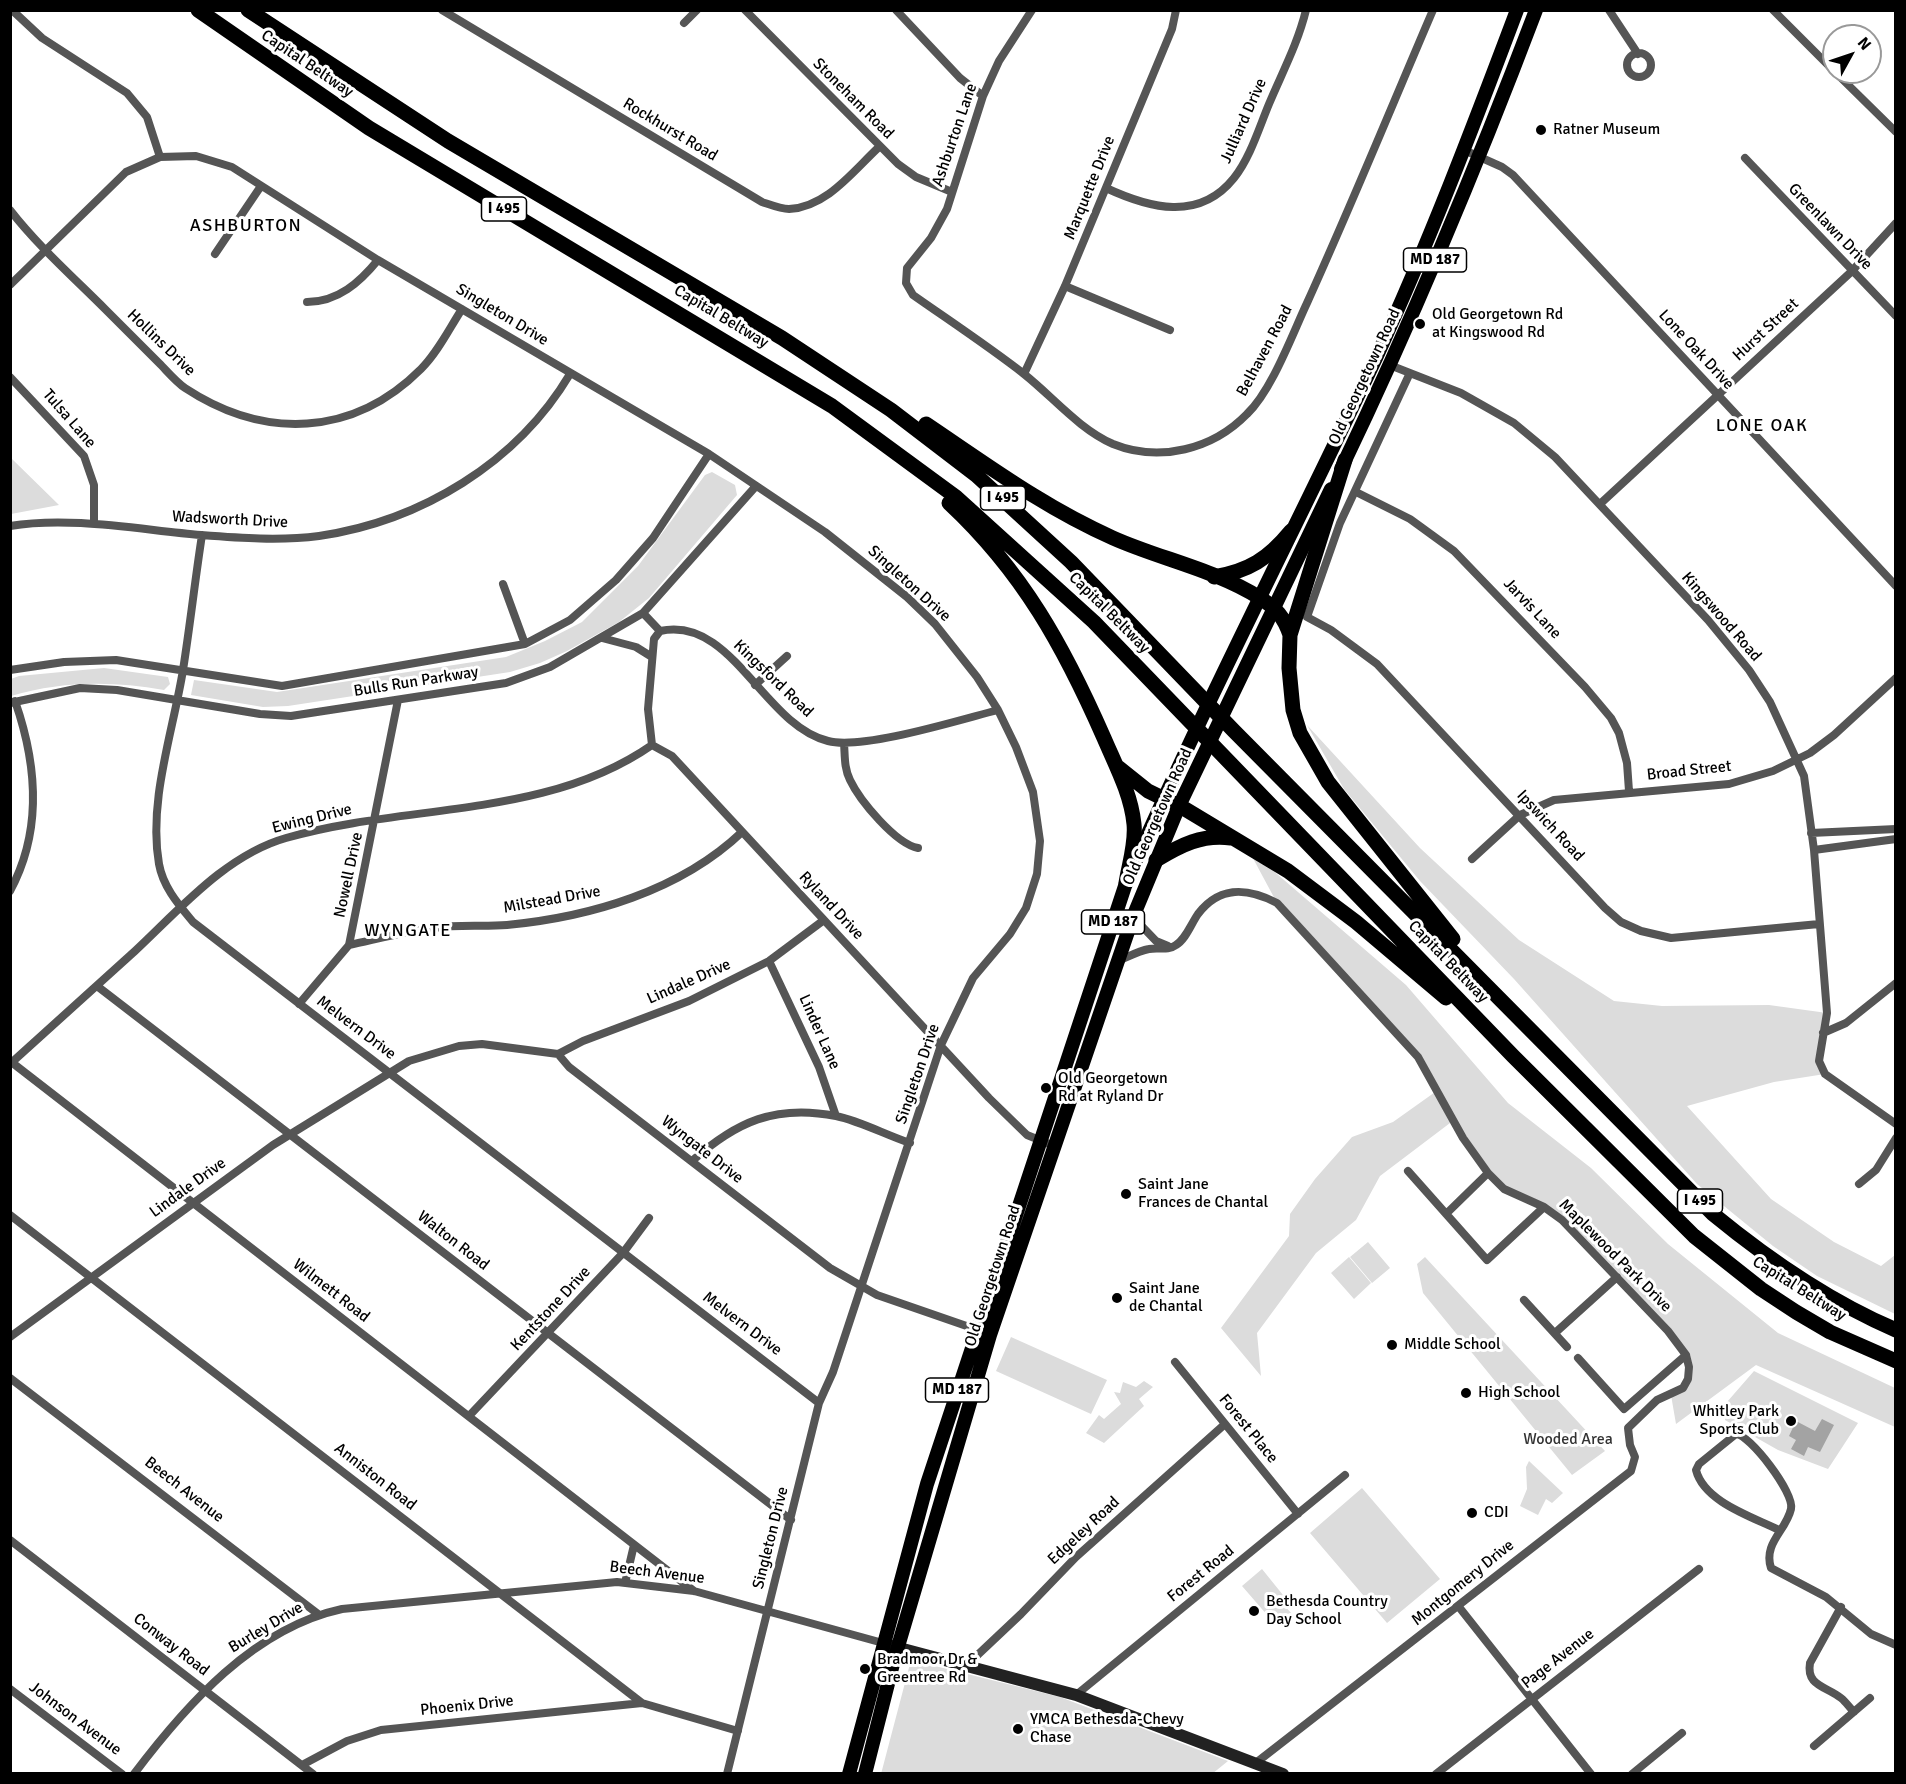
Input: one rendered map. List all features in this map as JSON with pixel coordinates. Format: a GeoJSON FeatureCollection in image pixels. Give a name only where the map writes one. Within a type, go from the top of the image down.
{"type":"FeatureCollection","features":[{"type":"Feature","properties":{"kind":"highway","name":"Capital Beltway"},"geometry":{"type":"LineString","coordinates":[[198,10],[369,128],[767,365],[872,433],[956,497],[1094,622],[1513,1056],[1660,1204],[1728,1264],[1796,1312],[1830,1332],[1896,1361]]}},
{"type":"Feature","properties":{"kind":"highway","name":"Capital Beltway"},"geometry":{"type":"LineString","coordinates":[[248,10],[448,141],[782,338],[891,410],[984,482],[1071,562],[1234,731],[1680,1181],[1748,1242],[1813,1287],[1896,1330]]}},
{"type":"Feature","properties":{"kind":"highway"},"geometry":{"type":"LineString","coordinates":[[782,338],[894,403],[1041,501],[1120,541],[1214,576],[1259,597],[1274,607],[1285,620],[1290,635]]}},
{"type":"Feature","properties":{"kind":"highway"},"geometry":{"type":"LineString","coordinates":[[872,433],[960,514],[1026,591],[1071,665],[1130,801],[1134,824],[1126,883]]}},
{"type":"Feature","properties":{"kind":"highway"},"geometry":{"type":"LineString","coordinates":[[1345,460],[1290,635],[1289,678],[1293,710],[1313,759],[1414,893],[1534,1034]]}},
{"type":"Feature","properties":{"kind":"highway"},"geometry":{"type":"LineString","coordinates":[[1214,576],[1241,572],[1261,562],[1291,531]]}},
{"type":"Feature","properties":{"kind":"highway"},"geometry":{"type":"LineString","coordinates":[[1116,765],[1134,782],[1236,838],[1288,871],[1356,922],[1513,1056]]}},
{"type":"Feature","properties":{"kind":"highway"},"geometry":{"type":"LineString","coordinates":[[1156,860],[1198,839],[1216,836],[1236,838]]}},
{"type":"Feature","properties":{"kind":"main road","name":"Old Georgetown Road"},"geometry":{"type":"LineString","coordinates":[[849,1773],[927,1484],[976,1330],[1126,883],[1163,798],[1376,358],[1464,150],[1517,10]]}},
{"type":"Feature","properties":{"kind":"main road","name":"Old Georgetown Road"},"geometry":{"type":"LineString","coordinates":[[865,1773],[898,1647],[990,1335],[1132,917],[1179,806],[1389,365],[1480,156],[1536,10]]}},
{"type":"Feature","properties":{"kind":"street"},"geometry":{"type":"LineString","coordinates":[[12,10],[42,38],[127,93],[147,117],[160,156]]}},
{"type":"Feature","properties":{"kind":"street","name":"Rockhurst Road"},"geometry":{"type":"LineString","coordinates":[[442,10],[762,202],[787,209],[809,206],[821,200],[879,147]]}},
{"type":"Feature","properties":{"kind":"street"},"geometry":{"type":"LineString","coordinates":[[684,23],[698,10]]}},
{"type":"Feature","properties":{"kind":"street","name":"Stoneham Road"},"geometry":{"type":"LineString","coordinates":[[745,10],[879,147],[916,177],[952,192]]}},
{"type":"Feature","properties":{"kind":"street"},"geometry":{"type":"LineString","coordinates":[[896,10],[960,78],[982,96]]}},
{"type":"Feature","properties":{"kind":"street","name":"Ashburton Lane"},"geometry":{"type":"LineString","coordinates":[[907,268],[931,238],[947,209],[982,96],[999,61],[1032,10]]}},
{"type":"Feature","properties":{"kind":"street","name":"Marquette Drive"},"geometry":{"type":"LineString","coordinates":[[1024,374],[1065,286],[1106,188],[1172,29],[1176,10]]}},
{"type":"Feature","properties":{"kind":"street","name":"Julliard Drive"},"geometry":{"type":"LineString","coordinates":[[1106,188],[1134,201],[1167,208],[1199,204],[1219,193],[1235,178],[1250,149],[1306,10]]}},
{"type":"Feature","properties":{"kind":"street","name":"Belhaven Road"},"geometry":{"type":"LineString","coordinates":[[907,268],[906,283],[913,295],[1024,374],[1089,430],[1125,447],[1163,453],[1178,452],[1210,442],[1230,430],[1249,413],[1286,350],[1333,247],[1432,10]]}},
{"type":"Feature","properties":{"kind":"street"},"geometry":{"type":"LineString","coordinates":[[1609,10],[1638,54]]}},
{"type":"Feature","properties":{"kind":"street"},"geometry":{"type":"LineString","coordinates":[[1773,10],[1822,58]]}},
{"type":"Feature","properties":{"kind":"street"},"geometry":{"type":"LineString","coordinates":[[1848,84],[1896,132]]}},
{"type":"Feature","properties":{"kind":"street","name":"Lone Oak Drive"},"geometry":{"type":"LineString","coordinates":[[1464,150],[1502,167],[1513,175],[1896,586]]}},
{"type":"Feature","properties":{"kind":"street","name":"Singleton Drive"},"geometry":{"type":"LineString","coordinates":[[10,285],[126,172],[160,156],[196,156],[212,159],[232,167],[378,260],[709,454],[825,532],[907,597],[942,633],[977,677],[998,710],[1016,747],[1033,792],[1040,841],[1037,874],[1026,908],[1010,934],[973,978],[941,1045],[833,1372],[819,1403],[727,1773]]}},
{"type":"Feature","properties":{"kind":"street","name":"Greenlawn Drive"},"geometry":{"type":"LineString","coordinates":[[1744,158],[1851,272],[1896,316]]}},
{"type":"Feature","properties":{"kind":"street"},"geometry":{"type":"LineString","coordinates":[[215,254],[261,186]]}},
{"type":"Feature","properties":{"kind":"street","name":"Hollins Drive"},"geometry":{"type":"LineString","coordinates":[[10,210],[46,250],[183,387],[221,409],[255,421],[321,422],[353,414],[373,404],[396,391],[422,368],[462,309]]}},
{"type":"Feature","properties":{"kind":"street","name":"Hurst Street"},"geometry":{"type":"LineString","coordinates":[[1600,504],[1851,272],[1896,223]]}},
{"type":"Feature","properties":{"kind":"street"},"geometry":{"type":"LineString","coordinates":[[307,302],[318,302],[341,295],[378,260]]}},
{"type":"Feature","properties":{"kind":"street"},"geometry":{"type":"LineString","coordinates":[[1065,286],[1170,330]]}},
{"type":"Feature","properties":{"kind":"street","name":"Kingswood Road"},"geometry":{"type":"LineString","coordinates":[[1376,358],[1409,375],[1461,393],[1514,423],[1555,457],[1708,620],[1749,670],[1770,702],[1804,776],[1814,850],[1827,1013],[1819,1061],[1825,1074],[1894,1120]]}},
{"type":"Feature","properties":{"kind":"street","name":"Wadsworth Drive"},"geometry":{"type":"LineString","coordinates":[[10,526],[94,524],[275,540],[319,536],[376,524],[422,506],[459,486],[502,454],[529,429],[570,374]]}},
{"type":"Feature","properties":{"kind":"street"},"geometry":{"type":"LineString","coordinates":[[1356,492],[1409,375]]}},
{"type":"Feature","properties":{"kind":"street","name":"Tulsa Lane"},"geometry":{"type":"LineString","coordinates":[[10,377],[84,456],[94,485],[94,524]]}},
{"type":"Feature","properties":{"kind":"street","name":"Bulls Run Parkway"},"geometry":{"type":"LineString","coordinates":[[10,670],[64,662],[116,660],[282,686],[525,644],[570,620],[616,580],[653,538],[709,454]]}},
{"type":"Feature","properties":{"kind":"street","name":"Bulls Run Parkway"},"geometry":{"type":"LineString","coordinates":[[13,702],[80,688],[117,690],[260,714],[291,716],[506,683],[550,667],[643,613],[756,486]]}},
{"type":"Feature","properties":{"kind":"street","name":"Ipswich Road"},"geometry":{"type":"LineString","coordinates":[[1356,492],[1340,523],[1307,617],[1330,630],[1377,664],[1605,908],[1621,922],[1641,931],[1671,938],[1819,924]]}},
{"type":"Feature","properties":{"kind":"street","name":"Jarvis Lane"},"geometry":{"type":"LineString","coordinates":[[1356,492],[1410,519],[1454,550],[1585,687],[1611,718],[1619,733],[1627,763],[1629,791]]}},
{"type":"Feature","properties":{"kind":"street","name":"Melvern Drive"},"geometry":{"type":"LineString","coordinates":[[202,535],[183,669],[159,805],[159,865],[167,888],[181,908],[193,922],[819,1403]]}},
{"type":"Feature","properties":{"kind":"street"},"geometry":{"type":"LineString","coordinates":[[503,584],[525,644]]}},
{"type":"Feature","properties":{"kind":"street"},"geometry":{"type":"LineString","coordinates":[[643,613],[660,631],[654,639],[648,709],[652,745]]}},
{"type":"Feature","properties":{"kind":"street","name":"Kingsford Road"},"geometry":{"type":"LineString","coordinates":[[660,631],[679,629],[707,638],[724,652],[796,726],[816,738],[844,743],[869,741],[998,710]]}},
{"type":"Feature","properties":{"kind":"street"},"geometry":{"type":"LineString","coordinates":[[602,638],[636,647],[652,657]]}},
{"type":"Feature","properties":{"kind":"street"},"geometry":{"type":"LineString","coordinates":[[755,685],[787,656]]}},
{"type":"Feature","properties":{"kind":"street","name":"Broad Street"},"geometry":{"type":"LineString","coordinates":[[1472,859],[1520,815],[1554,800],[1629,791],[1671,791],[1729,784],[1773,771],[1797,760],[1834,735],[1896,678]]}},
{"type":"Feature","properties":{"kind":"street","name":"Nowell Drive"},"geometry":{"type":"LineString","coordinates":[[299,1004],[349,945],[398,700]]}},
{"type":"Feature","properties":{"kind":"street"},"geometry":{"type":"LineString","coordinates":[[10,891],[31,836],[34,780],[28,742],[13,702]]}},
{"type":"Feature","properties":{"kind":"street"},"geometry":{"type":"LineString","coordinates":[[844,743],[845,766],[859,794],[901,840],[918,848]]}},
{"type":"Feature","properties":{"kind":"street","name":"Ewing Drive"},"geometry":{"type":"LineString","coordinates":[[11,1063],[181,908],[220,874],[254,851],[285,838],[376,818],[454,808],[561,789],[607,772],[652,745]]}},
{"type":"Feature","properties":{"kind":"street","name":"Ryland Drive"},"geometry":{"type":"LineString","coordinates":[[652,745],[672,756],[1027,1134],[1054,1146]]}},
{"type":"Feature","properties":{"kind":"street"},"geometry":{"type":"LineString","coordinates":[[1811,833],[1892,827],[1896,829]]}},
{"type":"Feature","properties":{"kind":"street","name":"Milstead Drive"},"geometry":{"type":"LineString","coordinates":[[349,945],[435,927],[507,925],[606,907],[687,872],[729,844],[742,832]]}},
{"type":"Feature","properties":{"kind":"street"},"geometry":{"type":"LineString","coordinates":[[1814,850],[1896,839]]}},
{"type":"Feature","properties":{"kind":"street","name":"Maplewood Park Drive"},"geometry":{"type":"LineString","coordinates":[[1171,948],[1178,944],[1205,907],[1228,893],[1249,891],[1277,903],[1418,1057],[1463,1138],[1488,1173],[1504,1188],[1544,1207],[1562,1220],[1668,1331],[1686,1355]]}},
{"type":"Feature","properties":{"kind":"street"},"geometry":{"type":"LineString","coordinates":[[1132,917],[1156,941],[1171,948]]}},
{"type":"Feature","properties":{"kind":"street","name":"Lindale Drive"},"geometry":{"type":"LineString","coordinates":[[558,1054],[584,1041],[689,1001],[769,961],[824,920]]}},
{"type":"Feature","properties":{"kind":"street"},"geometry":{"type":"LineString","coordinates":[[1117,961],[1148,949],[1171,948]]}},
{"type":"Feature","properties":{"kind":"street","name":"Linder Lane"},"geometry":{"type":"LineString","coordinates":[[769,961],[819,1067],[836,1116]]}},
{"type":"Feature","properties":{"kind":"street"},"geometry":{"type":"LineString","coordinates":[[1823,1033],[1846,1023],[1896,983]]}},
{"type":"Feature","properties":{"kind":"street","name":"Walton Road"},"geometry":{"type":"LineString","coordinates":[[97,986],[791,1520]]}},
{"type":"Feature","properties":{"kind":"street"},"geometry":{"type":"LineString","coordinates":[[391,1073],[410,1061],[459,1046],[482,1044],[558,1054]]}},
{"type":"Feature","properties":{"kind":"street","name":"Wyngate Drive"},"geometry":{"type":"LineString","coordinates":[[558,1054],[569,1066],[830,1268],[861,1287],[990,1335]]}},
{"type":"Feature","properties":{"kind":"street","name":"Wilmett Road"},"geometry":{"type":"LineString","coordinates":[[11,1063],[694,1591]]}},
{"type":"Feature","properties":{"kind":"street","name":"Lindale Drive"},"geometry":{"type":"LineString","coordinates":[[10,1337],[193,1203],[291,1135],[391,1073]]}},
{"type":"Feature","properties":{"kind":"street"},"geometry":{"type":"LineString","coordinates":[[692,1161],[720,1137],[751,1121],[785,1114],[836,1116],[910,1143]]}},
{"type":"Feature","properties":{"kind":"street"},"geometry":{"type":"LineString","coordinates":[[1858,1184],[1876,1170],[1896,1138]]}},
{"type":"Feature","properties":{"kind":"street"},"geometry":{"type":"LineString","coordinates":[[1408,1171],[1487,1260],[1544,1207]]}},
{"type":"Feature","properties":{"kind":"street"},"geometry":{"type":"LineString","coordinates":[[1446,1214],[1488,1173]]}},
{"type":"Feature","properties":{"kind":"street","name":"Anniston Road"},"geometry":{"type":"LineString","coordinates":[[10,1215],[642,1703],[738,1731]]}},
{"type":"Feature","properties":{"kind":"street","name":"Kentstone Drive"},"geometry":{"type":"LineString","coordinates":[[469,1416],[549,1334],[623,1253],[649,1218]]}},
{"type":"Feature","properties":{"kind":"street"},"geometry":{"type":"LineString","coordinates":[[1555,1333],[1617,1277]]}},
{"type":"Feature","properties":{"kind":"street"},"geometry":{"type":"LineString","coordinates":[[1524,1300],[1567,1347]]}},
{"type":"Feature","properties":{"kind":"street"},"geometry":{"type":"LineString","coordinates":[[1578,1358],[1624,1409],[1686,1355]]}},
{"type":"Feature","properties":{"kind":"street","name":"Montgomery Drive"},"geometry":{"type":"LineString","coordinates":[[1257,1762],[1631,1471],[1635,1456],[1630,1445],[1628,1428],[1657,1400],[1683,1388],[1688,1379],[1689,1367],[1686,1355]]}},
{"type":"Feature","properties":{"kind":"street","name":"Forest Place"},"geometry":{"type":"LineString","coordinates":[[1175,1362],[1298,1514]]}},
{"type":"Feature","properties":{"kind":"street","name":"Beech Avenue"},"geometry":{"type":"LineString","coordinates":[[10,1378],[318,1614],[500,1592],[626,1583],[694,1591],[1076,1695],[1283,1773]]}},
{"type":"Feature","properties":{"kind":"street","name":"Edgeley Road"},"geometry":{"type":"LineString","coordinates":[[968,1664],[1076,1557],[1225,1424]]}},
{"type":"Feature","properties":{"kind":"street"},"geometry":{"type":"LineString","coordinates":[[1779,1530],[1720,1500],[1698,1478],[1696,1470],[1699,1464],[1736,1434],[1744,1436],[1784,1485],[1791,1508],[1769,1550],[1771,1568],[1841,1607],[1871,1634],[1896,1645]]}},
{"type":"Feature","properties":{"kind":"street","name":"Forest Road"},"geometry":{"type":"LineString","coordinates":[[1076,1695],[1345,1475]]}},
{"type":"Feature","properties":{"kind":"street","name":"Conway Road"},"geometry":{"type":"LineString","coordinates":[[10,1540],[313,1773]]}},
{"type":"Feature","properties":{"kind":"street"},"geometry":{"type":"LineString","coordinates":[[626,1583],[634,1545]]}},
{"type":"Feature","properties":{"kind":"street","name":"Page Avenue"},"geometry":{"type":"LineString","coordinates":[[1436,1773],[1700,1569]]}},
{"type":"Feature","properties":{"kind":"street"},"geometry":{"type":"LineString","coordinates":[[1459,1607],[1591,1773]]}},
{"type":"Feature","properties":{"kind":"street"},"geometry":{"type":"LineString","coordinates":[[1841,1607],[1810,1662],[1808,1672],[1811,1680],[1842,1698],[1854,1712]]}},
{"type":"Feature","properties":{"kind":"street","name":"Burley Drive"},"geometry":{"type":"LineString","coordinates":[[134,1773],[172,1723],[205,1690],[258,1647],[318,1614]]}},
{"type":"Feature","properties":{"kind":"street","name":"Johnson Avenue"},"geometry":{"type":"LineString","coordinates":[[10,1689],[122,1773]]}},
{"type":"Feature","properties":{"kind":"street"},"geometry":{"type":"LineString","coordinates":[[1814,1746],[1870,1698]]}},
{"type":"Feature","properties":{"kind":"street","name":"Phoenix Drive"},"geometry":{"type":"LineString","coordinates":[[302,1765],[348,1741],[381,1730],[642,1703]]}},
{"type":"Feature","properties":{"kind":"street"},"geometry":{"type":"LineString","coordinates":[[1632,1773],[1682,1733]]}},
{"type":"Feature","properties":{"kind":"green space"},"geometry":{"type":"Polygon","coordinates":[[[11,458],[59,505],[11,514],[11,458]]]}},
{"type":"Feature","properties":{"kind":"green space"},"geometry":{"type":"Polygon","coordinates":[[[712,472],[735,485],[737,495],[649,598],[619,622],[540,663],[510,672],[288,706],[263,707],[191,695],[194,680],[277,692],[506,657],[545,641],[582,622],[638,566],[705,475],[712,472]]]}},
{"type":"Feature","properties":{"kind":"green space"},"geometry":{"type":"Polygon","coordinates":[[[104,668],[168,677],[170,684],[164,690],[106,684],[68,685],[11,696],[11,679],[19,676],[104,668]]]}},
{"type":"Feature","properties":{"kind":"green space"},"geometry":{"type":"Polygon","coordinates":[[[1307,725],[1420,848],[1519,940],[1614,1001],[1662,1006],[1769,1005],[1827,1013],[1819,1061],[1825,1074],[1774,1082],[1687,1106],[1771,1199],[1834,1242],[1881,1266],[1895,1255],[1895,1314],[1817,1276],[1773,1246],[1697,1184],[1514,979],[1420,881],[1344,789],[1307,725]]]}},
{"type":"Feature","properties":{"kind":"green space"},"geometry":{"type":"Polygon","coordinates":[[[1248,849],[1406,985],[1508,1103],[1591,1168],[1668,1244],[1778,1333],[1895,1388],[1895,1427],[1756,1365],[1676,1424],[1671,1395],[1688,1379],[1685,1355],[1562,1220],[1504,1189],[1454,1120],[1380,1176],[1356,1220],[1316,1253],[1257,1333],[1261,1376],[1221,1328],[1289,1236],[1290,1214],[1315,1179],[1352,1137],[1393,1122],[1438,1090],[1418,1057],[1277,903],[1248,849]]]}},
{"type":"Feature","properties":{"kind":"green space"},"geometry":{"type":"Polygon","coordinates":[[[1368,1242],[1390,1268],[1372,1283],[1350,1257],[1368,1242]]]}},
{"type":"Feature","properties":{"kind":"green space"},"geometry":{"type":"Polygon","coordinates":[[[1349,1257],[1371,1283],[1354,1299],[1331,1273],[1349,1257]]]}},
{"type":"Feature","properties":{"kind":"green space","name":"Wooded Area"},"geometry":{"type":"Polygon","coordinates":[[[1425,1257],[1605,1451],[1572,1475],[1423,1293],[1417,1264],[1425,1257]]]}},
{"type":"Feature","properties":{"kind":"green space"},"geometry":{"type":"Polygon","coordinates":[[[1011,1337],[1107,1380],[1091,1414],[996,1371],[1011,1337]]]}},
{"type":"Feature","properties":{"kind":"green space","name":"Whitley Park Sports Club"},"geometry":{"type":"Polygon","coordinates":[[[1754,1371],[1858,1423],[1828,1469],[1778,1450],[1725,1420],[1727,1402],[1754,1371]]]}},
{"type":"Feature","properties":{"kind":"green space"},"geometry":{"type":"Polygon","coordinates":[[[1144,1381],[1153,1387],[1139,1399],[1144,1406],[1104,1443],[1086,1433],[1099,1415],[1104,1419],[1121,1404],[1114,1392],[1120,1393],[1123,1382],[1136,1387],[1144,1381]]]}},
{"type":"Feature","properties":{"kind":"green space"},"geometry":{"type":"Polygon","coordinates":[[[1529,1461],[1563,1493],[1552,1503],[1546,1499],[1538,1515],[1520,1506],[1527,1489],[1526,1467],[1529,1461]]]}},
{"type":"Feature","properties":{"kind":"green space"},"geometry":{"type":"Polygon","coordinates":[[[1362,1488],[1440,1579],[1387,1623],[1310,1533],[1362,1488]]]}},
{"type":"Feature","properties":{"kind":"green space"},"geometry":{"type":"Polygon","coordinates":[[[1262,1569],[1287,1600],[1283,1604],[1292,1614],[1281,1624],[1271,1614],[1268,1616],[1242,1586],[1262,1569]]]}},
{"type":"Feature","properties":{"kind":"green space","name":"YMCA Bethesda-Chevy Chase"},"geometry":{"type":"Polygon","coordinates":[[[911,1660],[1060,1697],[1228,1761],[1212,1774],[881,1774],[911,1660]]]}},
{"type":"Feature","properties":{"kind":"shaded area"},"geometry":{"type":"Polygon","coordinates":[[[1822,1419],[1834,1425],[1820,1452],[1808,1447],[1804,1456],[1791,1449],[1796,1440],[1789,1436],[1796,1421],[1815,1431],[1822,1419]]]}},
{"type":"Feature","properties":{"kind":"place","name":"Ratner Museum"},"geometry":{"type":"Point","coordinates":[1541,130]}},
{"type":"Feature","properties":{"kind":"place","name":"Old Georgetown Rd at Kingswood Rd"},"geometry":{"type":"Point","coordinates":[1420,324]}},
{"type":"Feature","properties":{"kind":"place","name":"Old Georgetown Rd at Ryland Dr"},"geometry":{"type":"Point","coordinates":[1046,1088]}},
{"type":"Feature","properties":{"kind":"place","name":"Saint Jane Frances de Chantal"},"geometry":{"type":"Point","coordinates":[1126,1194]}},
{"type":"Feature","properties":{"kind":"place","name":"Saint Jane de Chantal"},"geometry":{"type":"Point","coordinates":[1117,1298]}},
{"type":"Feature","properties":{"kind":"place","name":"Middle School"},"geometry":{"type":"Point","coordinates":[1392,1345]}},
{"type":"Feature","properties":{"kind":"place","name":"High School"},"geometry":{"type":"Point","coordinates":[1466,1393]}},
{"type":"Feature","properties":{"kind":"place","name":"Whitley Park Sports Club"},"geometry":{"type":"Point","coordinates":[1791,1421]}},
{"type":"Feature","properties":{"kind":"place","name":"CDI"},"geometry":{"type":"Point","coordinates":[1472,1513]}},
{"type":"Feature","properties":{"kind":"place","name":"Bethesda Country Day School"},"geometry":{"type":"Point","coordinates":[1254,1611]}},
{"type":"Feature","properties":{"kind":"place","name":"Bradmoor Dr & Greentree Rd"},"geometry":{"type":"Point","coordinates":[865,1669]}},
{"type":"Feature","properties":{"kind":"place","name":"YMCA Bethesda-Chevy Chase"},"geometry":{"type":"Point","coordinates":[1018,1729]}},
{"type":"Feature","properties":{"kind":"district","name":"ASHBURTON"},"geometry":{"type":"Point","coordinates":[246,226]}},
{"type":"Feature","properties":{"kind":"district","name":"LONE OAK"},"geometry":{"type":"Point","coordinates":[1762,426]}},
{"type":"Feature","properties":{"kind":"district","name":"WYNGATE"},"geometry":{"type":"Point","coordinates":[408,931]}}]}
